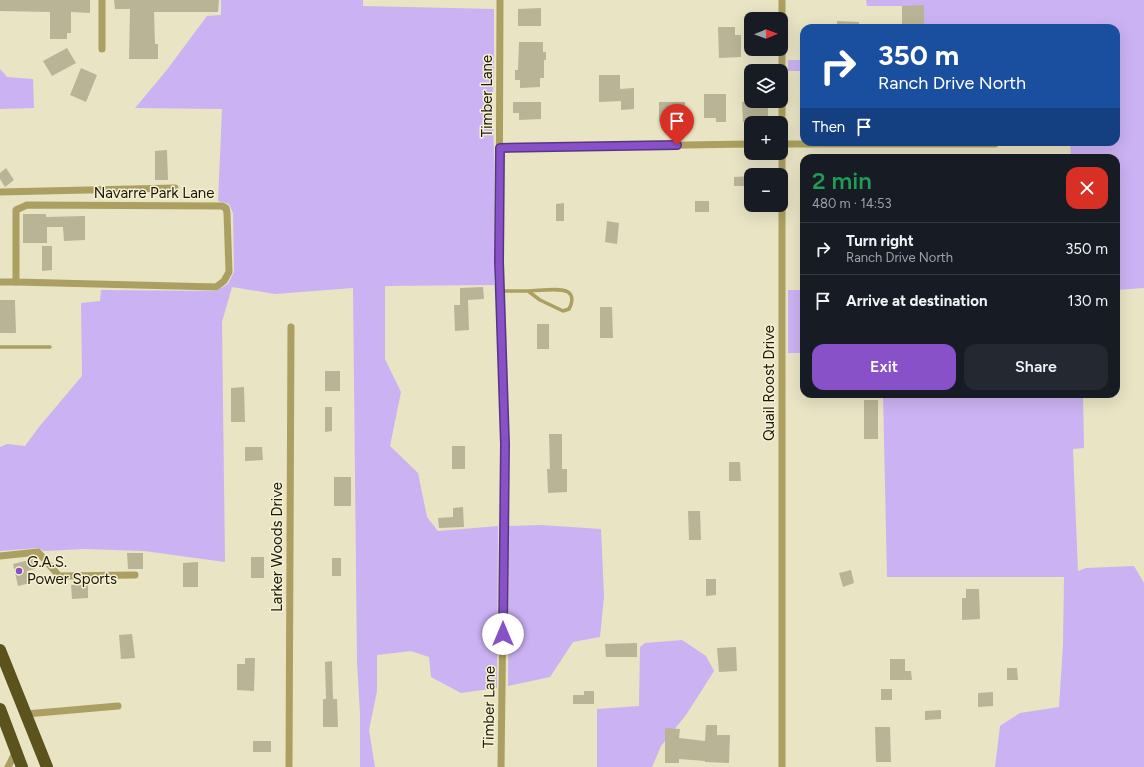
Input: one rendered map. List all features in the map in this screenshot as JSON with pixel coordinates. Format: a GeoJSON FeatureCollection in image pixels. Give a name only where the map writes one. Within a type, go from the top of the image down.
{"type":"FeatureCollection","features":[{"type":"Feature","properties":{"kind":"highway"},"geometry":{"type":"LineString","coordinates":[[0,650],[47,767]]}},
{"type":"Feature","properties":{"kind":"highway"},"geometry":{"type":"LineString","coordinates":[[0,709],[22,767]]}},
{"type":"Feature","properties":{"kind":"street"},"geometry":{"type":"LineString","coordinates":[[102,0],[102,49]]}},
{"type":"Feature","properties":{"kind":"street","name":"Timber Lane"},"geometry":{"type":"LineString","coordinates":[[500,0],[500,291],[505,444],[501,767]]}},
{"type":"Feature","properties":{"kind":"street","name":"Quail Roost Drive"},"geometry":{"type":"LineString","coordinates":[[782,0],[782,116]]}},
{"type":"Feature","properties":{"kind":"street"},"geometry":{"type":"LineString","coordinates":[[500,148],[744,144]]}},
{"type":"Feature","properties":{"kind":"street"},"geometry":{"type":"LineString","coordinates":[[788,144],[800,144]]}},
{"type":"Feature","properties":{"kind":"street","name":"Quail Roost Drive"},"geometry":{"type":"LineString","coordinates":[[782,160],[782,767]]}},
{"type":"Feature","properties":{"kind":"street"},"geometry":{"type":"LineString","coordinates":[[0,192],[175,188]]}},
{"type":"Feature","properties":{"kind":"street","name":"Navarre Park Lane"},"geometry":{"type":"LineString","coordinates":[[0,282],[216,286],[224,281],[228,272],[226,208],[222,206],[27,205],[16,210],[16,282]]}},
{"type":"Feature","properties":{"kind":"street","name":"Larker Woods Drive"},"geometry":{"type":"LineString","coordinates":[[289,767],[291,327]]}},
{"type":"Feature","properties":{"kind":"street"},"geometry":{"type":"LineString","coordinates":[[0,556],[38,552],[59,576],[135,576]]}},
{"type":"Feature","properties":{"kind":"street"},"geometry":{"type":"LineString","coordinates":[[26,714],[118,706]]}},
{"type":"Feature","properties":{"kind":"street"},"geometry":{"type":"LineString","coordinates":[[8,767],[16,751]]}},
{"type":"Feature","properties":{"kind":"lane"},"geometry":{"type":"LineString","coordinates":[[500,291],[554,290],[565,291],[572,297],[572,304],[570,309],[563,311],[540,300],[528,291]]}},
{"type":"Feature","properties":{"kind":"lane"},"geometry":{"type":"LineString","coordinates":[[0,347],[50,347]]}},
{"type":"Feature","properties":{"kind":"shaded area"},"geometry":{"type":"Polygon","coordinates":[[[221,0],[363,0],[363,6],[494,9],[494,77],[492,101],[494,149],[494,285],[385,286],[385,359],[401,392],[390,446],[418,473],[427,517],[438,531],[498,526],[497,688],[461,693],[431,677],[429,657],[411,651],[377,655],[377,691],[369,730],[375,767],[360,767],[360,714],[357,662],[353,288],[275,294],[232,287],[222,322],[225,562],[144,551],[85,549],[44,551],[38,548],[0,551],[0,447],[7,444],[25,446],[82,376],[81,303],[100,301],[101,290],[216,291],[228,284],[234,272],[233,213],[229,204],[218,201],[222,109],[135,108],[166,71],[207,16],[221,15],[221,0]]]}},
{"type":"Feature","properties":{"kind":"shaded area"},"geometry":{"type":"Polygon","coordinates":[[[866,0],[1144,0],[1144,288],[1120,290],[1120,154],[1071,154],[1070,146],[1120,146],[1120,24],[903,24],[904,6],[867,6],[866,0]]]}},
{"type":"Feature","properties":{"kind":"shaded area"},"geometry":{"type":"Polygon","coordinates":[[[788,60],[800,60],[800,71],[788,71],[788,60]]]}},
{"type":"Feature","properties":{"kind":"shaded area"},"geometry":{"type":"Polygon","coordinates":[[[0,69],[7,77],[33,79],[34,108],[0,109],[0,69]]]}},
{"type":"Feature","properties":{"kind":"shaded area"},"geometry":{"type":"Polygon","coordinates":[[[788,290],[800,290],[800,353],[788,353],[788,290]]]}},
{"type":"Feature","properties":{"kind":"shaded area"},"geometry":{"type":"Polygon","coordinates":[[[883,398],[1083,398],[1084,448],[1073,449],[1078,571],[1086,568],[1134,566],[1144,583],[1144,767],[995,767],[1000,726],[1020,713],[1059,707],[1063,645],[1064,577],[887,577],[883,398]]]}},
{"type":"Feature","properties":{"kind":"shaded area"},"geometry":{"type":"Polygon","coordinates":[[[541,525],[601,529],[604,597],[600,637],[573,642],[550,677],[508,686],[509,526],[541,525]]]}},
{"type":"Feature","properties":{"kind":"shaded area"},"geometry":{"type":"Polygon","coordinates":[[[682,640],[706,656],[714,671],[686,715],[661,746],[652,767],[597,767],[597,709],[639,706],[640,647],[645,643],[682,640]]]}},
{"type":"Feature","properties":{"kind":"building"},"geometry":{"type":"Polygon","coordinates":[[[0,0],[90,0],[90,13],[71,12],[71,33],[67,33],[67,39],[50,39],[50,12],[0,11],[0,0]]]}},
{"type":"Feature","properties":{"kind":"building"},"geometry":{"type":"Polygon","coordinates":[[[114,0],[219,0],[218,12],[154,12],[155,44],[158,44],[158,59],[129,59],[130,9],[115,9],[114,0]]]}},
{"type":"Feature","properties":{"kind":"building"},"geometry":{"type":"Polygon","coordinates":[[[924,5],[924,24],[902,24],[902,6],[924,5]]]}},
{"type":"Feature","properties":{"kind":"building"},"geometry":{"type":"Polygon","coordinates":[[[541,8],[541,26],[518,26],[518,9],[541,8]]]}},
{"type":"Feature","properties":{"kind":"building"},"geometry":{"type":"Polygon","coordinates":[[[837,21],[859,22],[859,24],[837,24],[837,21]]]}},
{"type":"Feature","properties":{"kind":"building"},"geometry":{"type":"Polygon","coordinates":[[[718,27],[735,27],[735,35],[741,35],[741,57],[719,58],[718,27]]]}},
{"type":"Feature","properties":{"kind":"building"},"geometry":{"type":"Polygon","coordinates":[[[519,42],[543,42],[543,52],[546,52],[546,60],[544,60],[544,78],[540,78],[540,87],[520,88],[520,80],[515,80],[515,70],[518,70],[519,42]]]}},
{"type":"Feature","properties":{"kind":"building"},"geometry":{"type":"Polygon","coordinates":[[[67,48],[76,63],[52,76],[43,61],[67,48]]]}},
{"type":"Feature","properties":{"kind":"building"},"geometry":{"type":"Polygon","coordinates":[[[81,68],[97,75],[86,102],[70,95],[81,68]]]}},
{"type":"Feature","properties":{"kind":"building"},"geometry":{"type":"Polygon","coordinates":[[[599,75],[620,75],[620,89],[634,88],[634,109],[621,110],[621,101],[599,102],[599,75]]]}},
{"type":"Feature","properties":{"kind":"building"},"geometry":{"type":"Polygon","coordinates":[[[704,94],[726,94],[726,122],[716,122],[716,118],[704,118],[704,94]]]}},
{"type":"Feature","properties":{"kind":"building"},"geometry":{"type":"Polygon","coordinates":[[[513,102],[541,102],[541,119],[519,120],[519,113],[513,113],[513,102]]]}},
{"type":"Feature","properties":{"kind":"building"},"geometry":{"type":"Polygon","coordinates":[[[659,102],[685,102],[685,122],[659,122],[659,102]]]}},
{"type":"Feature","properties":{"kind":"building"},"geometry":{"type":"Polygon","coordinates":[[[742,102],[744,102],[744,108],[768,108],[768,116],[744,116],[743,122],[742,102]]]}},
{"type":"Feature","properties":{"kind":"building"},"geometry":{"type":"Polygon","coordinates":[[[167,150],[168,180],[155,180],[155,151],[167,150]]]}},
{"type":"Feature","properties":{"kind":"building"},"geometry":{"type":"Polygon","coordinates":[[[6,168],[14,180],[5,187],[0,179],[0,173],[6,168]]]}},
{"type":"Feature","properties":{"kind":"building"},"geometry":{"type":"Polygon","coordinates":[[[744,176],[744,186],[734,186],[734,177],[744,176]]]}},
{"type":"Feature","properties":{"kind":"building"},"geometry":{"type":"Polygon","coordinates":[[[695,201],[709,201],[709,212],[695,212],[695,201]]]}},
{"type":"Feature","properties":{"kind":"building"},"geometry":{"type":"Polygon","coordinates":[[[564,203],[564,221],[556,221],[556,204],[564,203]]]}},
{"type":"Feature","properties":{"kind":"building"},"geometry":{"type":"Polygon","coordinates":[[[23,214],[46,214],[46,217],[85,216],[85,240],[64,241],[63,227],[47,227],[47,243],[23,243],[23,214]]]}},
{"type":"Feature","properties":{"kind":"building"},"geometry":{"type":"Polygon","coordinates":[[[607,221],[619,223],[617,244],[605,242],[607,221]]]}},
{"type":"Feature","properties":{"kind":"building"},"geometry":{"type":"Polygon","coordinates":[[[42,246],[52,246],[52,270],[42,271],[42,246]]]}},
{"type":"Feature","properties":{"kind":"building"},"geometry":{"type":"Polygon","coordinates":[[[483,287],[484,299],[468,300],[469,330],[455,331],[454,305],[460,305],[460,288],[483,287]]]}},
{"type":"Feature","properties":{"kind":"building"},"geometry":{"type":"Polygon","coordinates":[[[0,300],[15,300],[16,333],[0,333],[0,300]]]}},
{"type":"Feature","properties":{"kind":"building"},"geometry":{"type":"Polygon","coordinates":[[[600,307],[612,307],[613,338],[600,338],[600,307]]]}},
{"type":"Feature","properties":{"kind":"building"},"geometry":{"type":"Polygon","coordinates":[[[537,324],[549,324],[549,349],[537,349],[537,324]]]}},
{"type":"Feature","properties":{"kind":"building"},"geometry":{"type":"Polygon","coordinates":[[[325,371],[340,371],[340,391],[325,391],[325,371]]]}},
{"type":"Feature","properties":{"kind":"building"},"geometry":{"type":"Polygon","coordinates":[[[244,387],[245,422],[231,422],[231,388],[244,387]]]}},
{"type":"Feature","properties":{"kind":"building"},"geometry":{"type":"Polygon","coordinates":[[[864,400],[878,400],[878,439],[864,439],[864,400]]]}},
{"type":"Feature","properties":{"kind":"building"},"geometry":{"type":"Polygon","coordinates":[[[325,407],[332,407],[332,431],[325,432],[325,407]]]}},
{"type":"Feature","properties":{"kind":"building"},"geometry":{"type":"Polygon","coordinates":[[[549,434],[562,434],[562,469],[567,469],[567,492],[548,493],[547,469],[550,469],[549,434]]]}},
{"type":"Feature","properties":{"kind":"building"},"geometry":{"type":"Polygon","coordinates":[[[452,446],[465,446],[465,469],[452,469],[452,446]]]}},
{"type":"Feature","properties":{"kind":"building"},"geometry":{"type":"Polygon","coordinates":[[[245,447],[262,447],[263,460],[245,461],[245,447]]]}},
{"type":"Feature","properties":{"kind":"building"},"geometry":{"type":"Polygon","coordinates":[[[729,462],[740,462],[741,481],[729,481],[729,462]]]}},
{"type":"Feature","properties":{"kind":"building"},"geometry":{"type":"Polygon","coordinates":[[[334,477],[351,477],[351,506],[334,506],[334,477]]]}},
{"type":"Feature","properties":{"kind":"building"},"geometry":{"type":"Polygon","coordinates":[[[463,507],[464,527],[439,528],[438,518],[453,517],[453,508],[463,507]]]}},
{"type":"Feature","properties":{"kind":"building"},"geometry":{"type":"Polygon","coordinates":[[[688,511],[700,511],[701,540],[689,540],[688,511]]]}},
{"type":"Feature","properties":{"kind":"building"},"geometry":{"type":"Polygon","coordinates":[[[127,553],[143,553],[143,569],[128,569],[127,553]]]}},
{"type":"Feature","properties":{"kind":"building"},"geometry":{"type":"Polygon","coordinates":[[[251,557],[264,557],[264,578],[251,578],[251,557]]]}},
{"type":"Feature","properties":{"kind":"building"},"geometry":{"type":"Polygon","coordinates":[[[332,558],[341,558],[341,576],[332,576],[332,558]]]}},
{"type":"Feature","properties":{"kind":"building"},"geometry":{"type":"Polygon","coordinates":[[[33,559],[35,569],[27,571],[30,583],[18,586],[13,564],[33,559]]]}},
{"type":"Feature","properties":{"kind":"building"},"geometry":{"type":"Polygon","coordinates":[[[198,562],[198,587],[183,587],[183,563],[198,562]]]}},
{"type":"Feature","properties":{"kind":"building"},"geometry":{"type":"Polygon","coordinates":[[[851,570],[854,583],[843,587],[839,573],[851,570]]]}},
{"type":"Feature","properties":{"kind":"building"},"geometry":{"type":"Polygon","coordinates":[[[706,579],[716,579],[716,595],[706,596],[706,579]]]}},
{"type":"Feature","properties":{"kind":"building"},"geometry":{"type":"Polygon","coordinates":[[[71,585],[88,585],[88,598],[72,599],[71,585]]]}},
{"type":"Feature","properties":{"kind":"building"},"geometry":{"type":"Polygon","coordinates":[[[966,589],[979,589],[980,619],[962,620],[962,598],[966,598],[966,589]]]}},
{"type":"Feature","properties":{"kind":"building"},"geometry":{"type":"Polygon","coordinates":[[[132,634],[135,658],[121,659],[119,635],[132,634]]]}},
{"type":"Feature","properties":{"kind":"building"},"geometry":{"type":"Polygon","coordinates":[[[637,643],[637,657],[606,657],[605,644],[637,643]]]}},
{"type":"Feature","properties":{"kind":"building"},"geometry":{"type":"Polygon","coordinates":[[[736,647],[737,671],[719,672],[717,648],[736,647]]]}},
{"type":"Feature","properties":{"kind":"building"},"geometry":{"type":"Polygon","coordinates":[[[245,658],[255,658],[254,691],[237,690],[237,664],[245,664],[245,658]]]}},
{"type":"Feature","properties":{"kind":"building"},"geometry":{"type":"Polygon","coordinates":[[[890,659],[905,659],[905,671],[911,671],[912,680],[890,680],[890,659]]]}},
{"type":"Feature","properties":{"kind":"building"},"geometry":{"type":"Polygon","coordinates":[[[332,661],[333,699],[337,699],[338,727],[323,727],[323,699],[326,699],[325,662],[332,661]]]}},
{"type":"Feature","properties":{"kind":"building"},"geometry":{"type":"Polygon","coordinates":[[[1007,668],[1017,668],[1018,680],[1007,680],[1007,668]]]}},
{"type":"Feature","properties":{"kind":"building"},"geometry":{"type":"Polygon","coordinates":[[[881,689],[892,689],[892,700],[881,700],[881,689]]]}},
{"type":"Feature","properties":{"kind":"building"},"geometry":{"type":"Polygon","coordinates":[[[584,691],[594,691],[594,704],[573,704],[573,695],[584,695],[584,691]]]}},
{"type":"Feature","properties":{"kind":"building"},"geometry":{"type":"Polygon","coordinates":[[[993,692],[993,706],[978,707],[978,693],[993,692]]]}},
{"type":"Feature","properties":{"kind":"building"},"geometry":{"type":"Polygon","coordinates":[[[941,710],[941,719],[925,720],[925,711],[941,710]]]}},
{"type":"Feature","properties":{"kind":"building"},"geometry":{"type":"Polygon","coordinates":[[[706,725],[717,725],[717,735],[730,735],[729,763],[679,759],[679,763],[665,763],[665,728],[680,729],[679,738],[705,741],[706,725]]]}},
{"type":"Feature","properties":{"kind":"building"},"geometry":{"type":"Polygon","coordinates":[[[875,727],[890,727],[891,762],[876,762],[875,727]]]}},
{"type":"Feature","properties":{"kind":"building"},"geometry":{"type":"Polygon","coordinates":[[[253,741],[271,741],[271,752],[253,752],[253,741]]]}},
{"type":"Feature","properties":{"kind":"place","name":"G.A.S. Power Sports"},"geometry":{"type":"Point","coordinates":[19,571]}},
{"type":"Feature","properties":{"kind":"route"},"geometry":{"type":"LineString","coordinates":[[503,634],[505,444],[499,262],[500,148],[677,145]]}}]}
